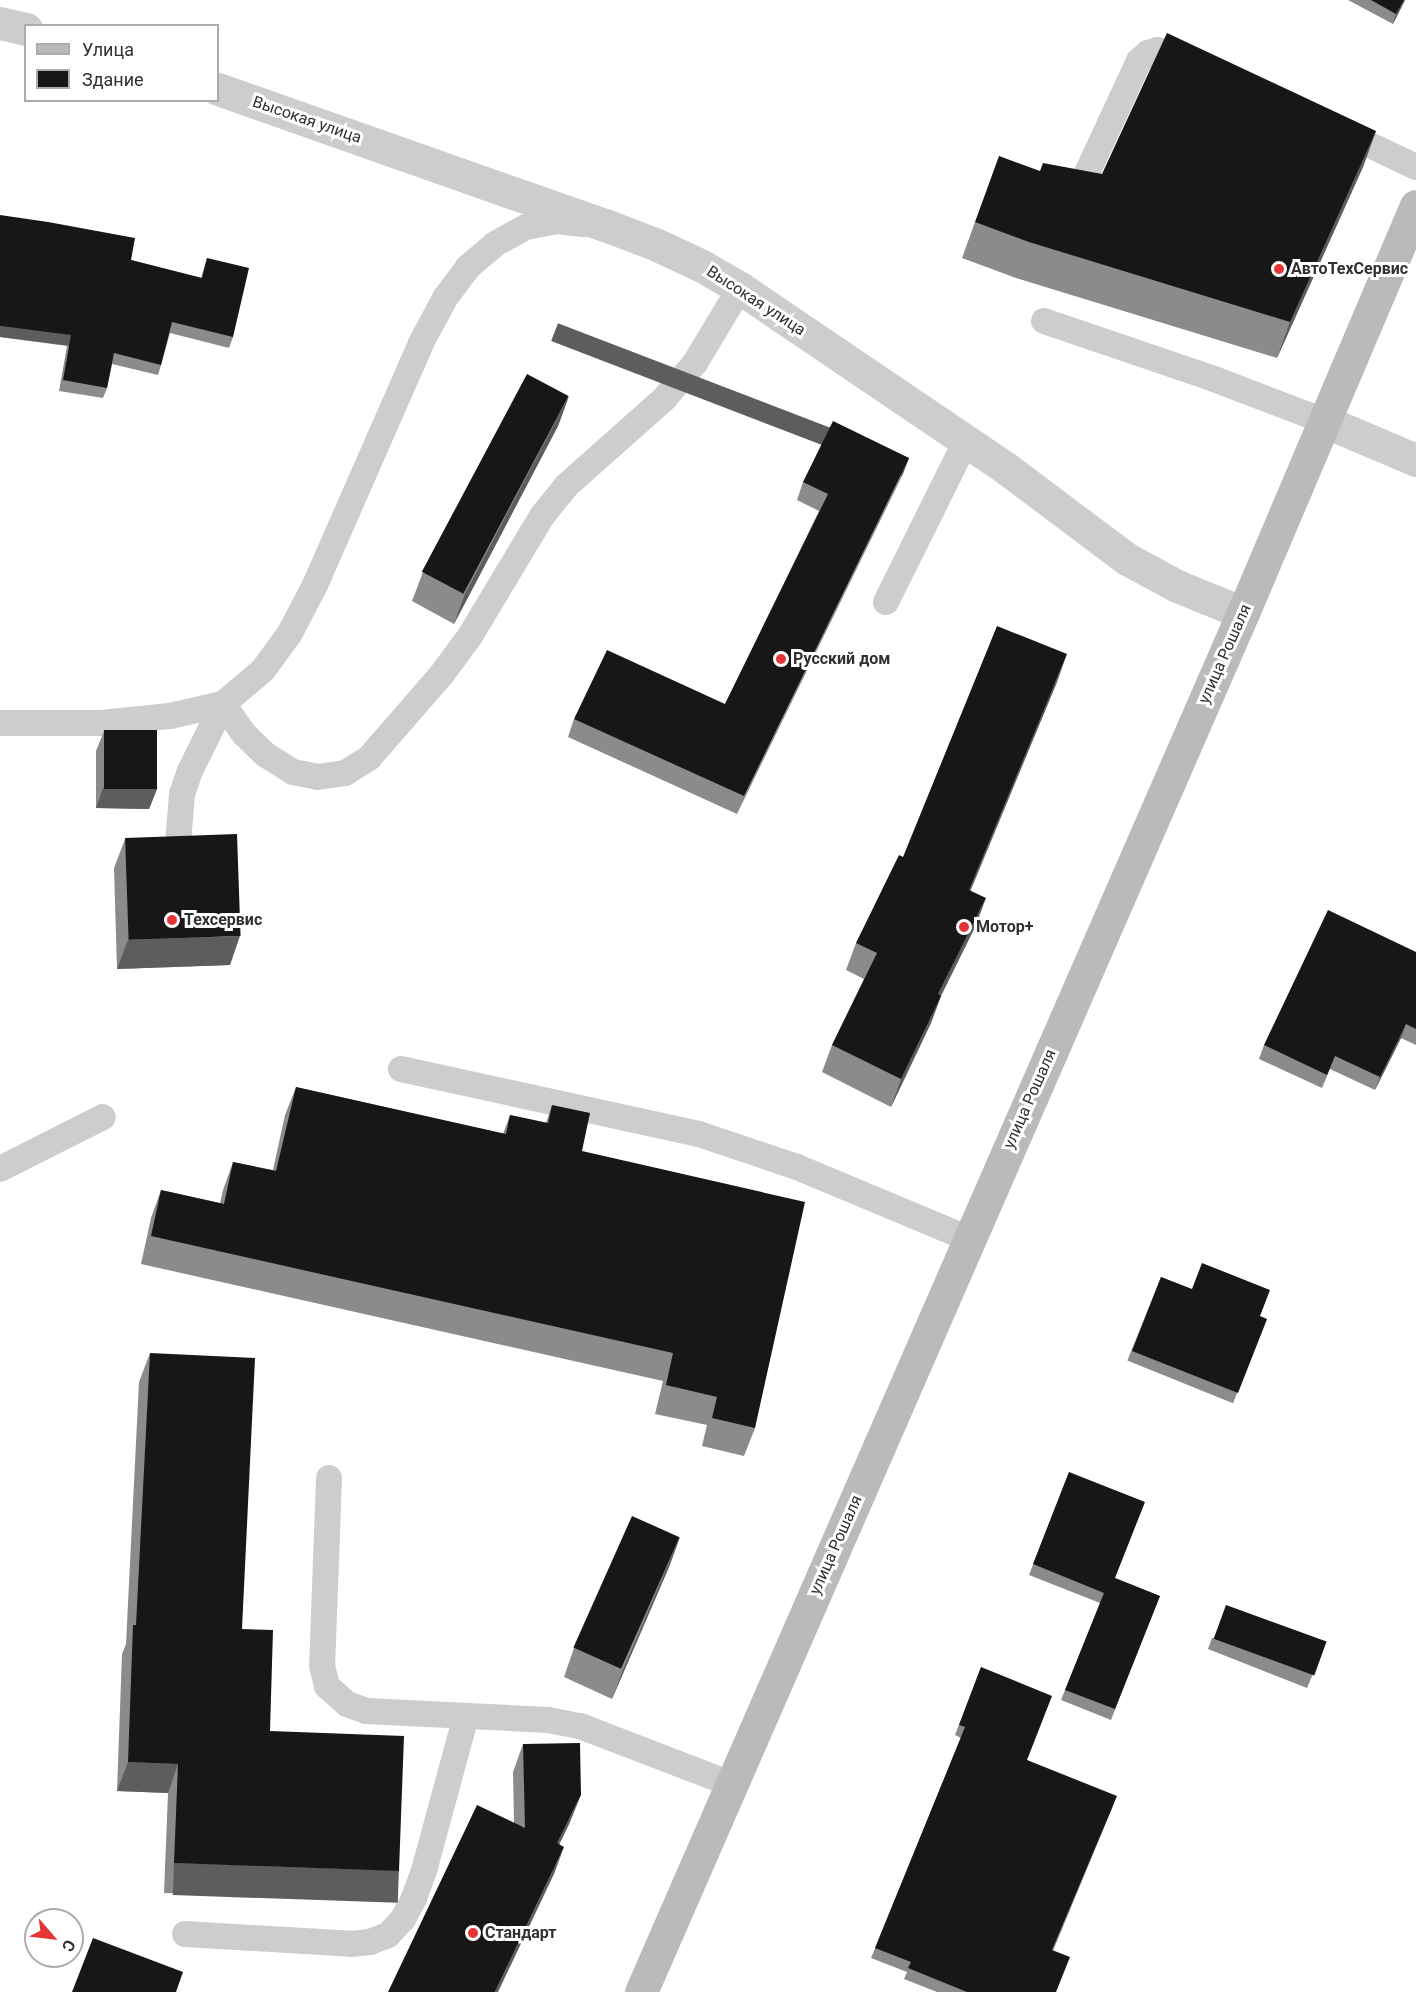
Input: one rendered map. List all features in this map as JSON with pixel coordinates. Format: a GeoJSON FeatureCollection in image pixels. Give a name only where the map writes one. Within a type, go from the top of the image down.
{"type":"FeatureCollection","features":[{"type":"Feature","properties":{"kind":"main road","name":"улица Рошаля"},"geometry":{"type":"LineString","coordinates":[[641,1992],[1243,613],[1416,206]]}},
{"type":"Feature","properties":{"kind":"street"},"geometry":{"type":"LineString","coordinates":[[0,23],[24,29]]}},
{"type":"Feature","properties":{"kind":"street","name":"Высокая улица"},"geometry":{"type":"LineString","coordinates":[[219,89],[605,225],[655,244],[702,266],[740,288],[966,441],[1127,559],[1177,586],[1243,613]]}},
{"type":"Feature","properties":{"kind":"street"},"geometry":{"type":"LineString","coordinates":[[1324,421],[1416,460]]}},
{"type":"Feature","properties":{"kind":"lane"},"geometry":{"type":"LineString","coordinates":[[1080,188],[1139,61],[1148,53],[1156,50],[1170,52],[1213,72]]}},
{"type":"Feature","properties":{"kind":"lane"},"geometry":{"type":"LineString","coordinates":[[1320,122],[1416,167]]}},
{"type":"Feature","properties":{"kind":"lane"},"geometry":{"type":"LineString","coordinates":[[178,843],[182,794],[190,771],[223,704],[262,670],[290,633],[315,585],[421,343],[445,298],[468,267],[495,244],[526,227],[557,221],[605,225]]}},
{"type":"Feature","properties":{"kind":"lane"},"geometry":{"type":"LineString","coordinates":[[223,704],[244,734],[266,755],[293,772],[318,777],[345,773],[369,758],[442,674],[470,636],[542,516],[566,486],[664,399],[694,363],[740,288]]}},
{"type":"Feature","properties":{"kind":"lane"},"geometry":{"type":"LineString","coordinates":[[1044,321],[1214,379],[1324,421]]}},
{"type":"Feature","properties":{"kind":"lane"},"geometry":{"type":"LineString","coordinates":[[886,602],[966,441]]}},
{"type":"Feature","properties":{"kind":"lane"},"geometry":{"type":"LineString","coordinates":[[0,723],[100,723],[170,716],[223,704]]}},
{"type":"Feature","properties":{"kind":"lane"},"geometry":{"type":"LineString","coordinates":[[401,1069],[699,1134],[797,1167],[969,1239]]}},
{"type":"Feature","properties":{"kind":"lane"},"geometry":{"type":"LineString","coordinates":[[0,1169],[104,1117]]}},
{"type":"Feature","properties":{"kind":"lane"},"geometry":{"type":"LineString","coordinates":[[329,1478],[322,1666],[327,1686],[347,1704],[366,1711],[548,1719],[580,1726],[731,1784]]}},
{"type":"Feature","properties":{"kind":"lane"},"geometry":{"type":"LineString","coordinates":[[185,1934],[351,1944],[388,1935],[403,1919],[414,1898],[425,1867],[466,1716]]}},
{"type":"Feature","properties":{"kind":"building"},"geometry":{"type":"Polygon","coordinates":[[[1371,0],[1404,0],[1396,14],[1371,0]]]}},
{"type":"Feature","properties":{"kind":"building"},"geometry":{"type":"Polygon","coordinates":[[[1167,33],[1376,131],[1290,322],[1029,242],[975,222],[999,156],[1040,171],[1043,163],[1102,174],[1167,33]]]}},
{"type":"Feature","properties":{"kind":"building"},"geometry":{"type":"Polygon","coordinates":[[[0,215],[135,238],[131,260],[202,278],[207,258],[249,268],[233,337],[172,322],[161,365],[114,353],[107,388],[63,380],[71,335],[0,326],[0,215]]]}},
{"type":"Feature","properties":{"kind":"building"},"geometry":{"type":"Polygon","coordinates":[[[527,374],[568,396],[463,594],[422,572],[527,374]]]}},
{"type":"Feature","properties":{"kind":"building"},"geometry":{"type":"Polygon","coordinates":[[[833,421],[909,458],[744,796],[574,719],[607,650],[725,704],[828,494],[803,482],[833,421]]]}},
{"type":"Feature","properties":{"kind":"building"},"geometry":{"type":"Polygon","coordinates":[[[997,626],[1067,654],[969,890],[986,898],[938,994],[941,996],[901,1079],[832,1045],[877,953],[856,943],[899,855],[903,857],[997,626]]]}},
{"type":"Feature","properties":{"kind":"building"},"geometry":{"type":"Polygon","coordinates":[[[104,730],[157,730],[157,789],[104,789],[104,730]]]}},
{"type":"Feature","properties":{"kind":"building","name":"Техсервис"},"geometry":{"type":"Polygon","coordinates":[[[237,834],[241,936],[129,940],[125,838],[237,834]]]}},
{"type":"Feature","properties":{"kind":"building"},"geometry":{"type":"Polygon","coordinates":[[[1328,910],[1416,952],[1416,1029],[1406,1024],[1380,1077],[1335,1056],[1327,1075],[1264,1045],[1328,910]]]}},
{"type":"Feature","properties":{"kind":"building"},"geometry":{"type":"Polygon","coordinates":[[[296,1087],[506,1134],[510,1115],[548,1123],[552,1105],[590,1113],[582,1151],[805,1202],[755,1428],[712,1418],[717,1397],[666,1385],[673,1353],[151,1236],[161,1190],[224,1204],[233,1162],[276,1171],[296,1087]]]}},
{"type":"Feature","properties":{"kind":"building"},"geometry":{"type":"Polygon","coordinates":[[[1202,1263],[1270,1290],[1260,1316],[1267,1319],[1238,1393],[1132,1351],[1161,1277],[1192,1289],[1202,1263]]]}},
{"type":"Feature","properties":{"kind":"building"},"geometry":{"type":"Polygon","coordinates":[[[150,1353],[255,1358],[242,1629],[273,1630],[270,1731],[404,1736],[399,1871],[174,1863],[178,1764],[128,1762],[133,1625],[136,1625],[150,1353]]]}},
{"type":"Feature","properties":{"kind":"building"},"geometry":{"type":"Polygon","coordinates":[[[1069,1472],[1145,1502],[1115,1578],[1160,1596],[1115,1709],[1065,1690],[1104,1593],[1033,1564],[1069,1472]]]}},
{"type":"Feature","properties":{"kind":"building"},"geometry":{"type":"Polygon","coordinates":[[[632,1516],[680,1537],[621,1669],[573,1648],[632,1516]]]}},
{"type":"Feature","properties":{"kind":"building"},"geometry":{"type":"Polygon","coordinates":[[[1226,1605],[1327,1642],[1314,1675],[1214,1639],[1226,1605]]]}},
{"type":"Feature","properties":{"kind":"building"},"geometry":{"type":"Polygon","coordinates":[[[981,1667],[1052,1696],[1027,1760],[1117,1796],[1052,1950],[1070,1957],[1056,1992],[967,1992],[908,1968],[911,1962],[875,1948],[965,1727],[959,1725],[981,1667]]]}},
{"type":"Feature","properties":{"kind":"building","name":"Стандарт"},"geometry":{"type":"Polygon","coordinates":[[[580,1743],[581,1795],[557,1843],[564,1847],[495,1992],[388,1992],[477,1805],[525,1828],[523,1744],[580,1743]]]}},
{"type":"Feature","properties":{"kind":"building"},"geometry":{"type":"Polygon","coordinates":[[[93,1938],[183,1972],[176,1992],[72,1992],[81,1968],[84,1968],[84,1961],[93,1938]]]}},
{"type":"Feature","properties":{"kind":"place","name":"АвтоТехСервис"},"geometry":{"type":"Point","coordinates":[1279,269]}},
{"type":"Feature","properties":{"kind":"place","name":"Русский дом"},"geometry":{"type":"Point","coordinates":[781,659]}},
{"type":"Feature","properties":{"kind":"place","name":"Техсервис"},"geometry":{"type":"Point","coordinates":[172,920]}},
{"type":"Feature","properties":{"kind":"place","name":"Мотор+"},"geometry":{"type":"Point","coordinates":[964,927]}},
{"type":"Feature","properties":{"kind":"place","name":"Стандарт"},"geometry":{"type":"Point","coordinates":[473,1933]}}]}
